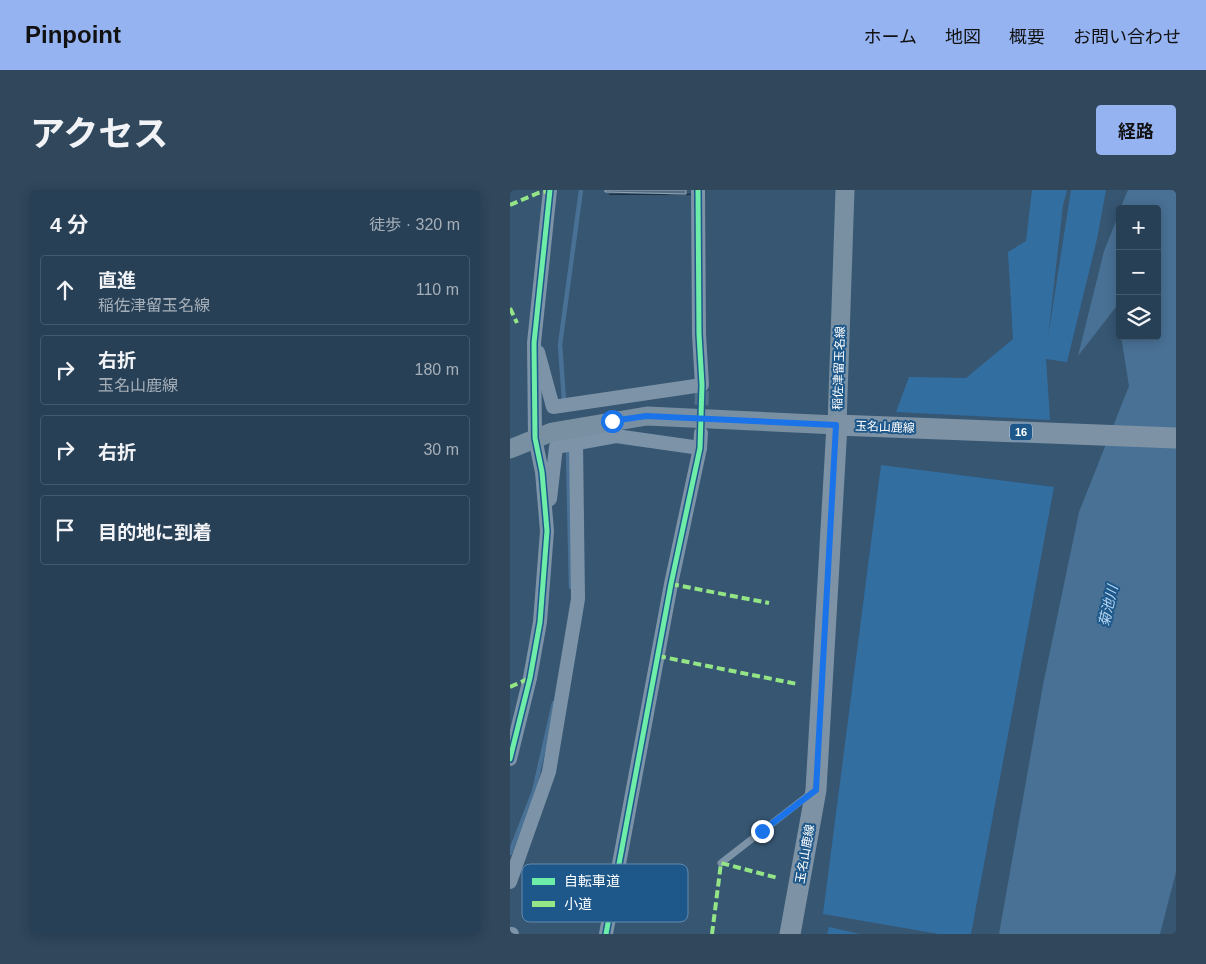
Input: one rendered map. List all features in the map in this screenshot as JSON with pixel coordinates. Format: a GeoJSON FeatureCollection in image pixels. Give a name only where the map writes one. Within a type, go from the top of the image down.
{"type":"FeatureCollection","features":[{"type":"Feature","properties":{"kind":"main road","name":"稲佐津留玉名線"},"geometry":{"type":"LineString","coordinates":[[510,449],[535,438],[587,425],[646,416],[836,425],[845,190]]}},
{"type":"Feature","properties":{"kind":"main road","name":"玉名山鹿線"},"geometry":{"type":"LineString","coordinates":[[790,934],[816,790],[836,425],[1176,438]]}},
{"type":"Feature","properties":{"kind":"street"},"geometry":{"type":"LineString","coordinates":[[547,531],[542,472],[535,438],[534,342],[550,190]]}},
{"type":"Feature","properties":{"kind":"street"},"geometry":{"type":"LineString","coordinates":[[534,342],[543,362],[553,406],[702,385],[699,334],[698,190]]}},
{"type":"Feature","properties":{"kind":"street"},"geometry":{"type":"LineString","coordinates":[[619,864],[671,584],[700,448],[701,432]]}},
{"type":"Feature","properties":{"kind":"street"},"geometry":{"type":"LineString","coordinates":[[510,759],[530,678],[540,622],[556,447],[616,436],[700,448]]}},
{"type":"Feature","properties":{"kind":"street"},"geometry":{"type":"LineString","coordinates":[[510,882],[549,772],[578,599],[579,541],[576,442]]}},
{"type":"Feature","properties":{"kind":"lane"},"geometry":{"type":"LineString","coordinates":[[721,863],[816,790]]}},
{"type":"Feature","properties":{"kind":"shaded area"},"geometry":{"type":"Polygon","coordinates":[[[1032,190],[1067,190],[1063,205],[1048,337],[1071,190],[1106,190],[1097,239],[1067,362],[1046,359],[1050,420],[896,412],[909,377],[966,378],[1013,339],[1008,252],[1026,241],[1032,190]]]}},
{"type":"Feature","properties":{"kind":"shaded area"},"geometry":{"type":"Polygon","coordinates":[[[881,465],[1054,487],[971,934],[939,934],[823,914],[881,465]]]}},
{"type":"Feature","properties":{"kind":"shaded area"},"geometry":{"type":"Polygon","coordinates":[[[829,927],[860,934],[827,934],[829,927]]]}},
{"type":"Feature","properties":{"kind":"water","name":"菊池川"},"geometry":{"type":"Polygon","coordinates":[[[1128,190],[1176,190],[1176,872],[1160,934],[999,934],[1043,685],[1079,512],[1129,386],[1122,340],[1161,340],[1161,205],[1122,205],[1128,190]]]}},
{"type":"Feature","properties":{"kind":"water"},"geometry":{"type":"Polygon","coordinates":[[[1116,221],[1116,307],[1078,356],[1104,251],[1116,221]]]}},
{"type":"Feature","properties":{"kind":"building"},"geometry":{"type":"Polygon","coordinates":[[[605,190],[686,190],[686,194],[605,192],[605,190]]]}},
{"type":"Feature","properties":{"kind":"waterway"},"geometry":{"type":"LineString","coordinates":[[564,400],[560,345],[581,190]]}},
{"type":"Feature","properties":{"kind":"waterway"},"geometry":{"type":"LineString","coordinates":[[568,452],[571,587]]}},
{"type":"Feature","properties":{"kind":"waterway"},"geometry":{"type":"LineString","coordinates":[[510,853],[534,791],[554,703]]}},
{"type":"Feature","properties":{"kind":"tunnel"},"geometry":{"type":"LineString","coordinates":[[701,426],[702,385]]}},
{"type":"Feature","properties":{"kind":"marked path"},"geometry":{"type":"LineString","coordinates":[[510,205],[538,193],[550,191]]}},
{"type":"Feature","properties":{"kind":"marked path"},"geometry":{"type":"LineString","coordinates":[[510,308],[517,323]]}},
{"type":"Feature","properties":{"kind":"marked path"},"geometry":{"type":"LineString","coordinates":[[671,584],[769,603]]}},
{"type":"Feature","properties":{"kind":"marked path"},"geometry":{"type":"LineString","coordinates":[[658,656],[797,684]]}},
{"type":"Feature","properties":{"kind":"marked path"},"geometry":{"type":"LineString","coordinates":[[510,687],[530,678]]}},
{"type":"Feature","properties":{"kind":"marked path"},"geometry":{"type":"LineString","coordinates":[[712,934],[721,863],[778,878]]}},
{"type":"Feature","properties":{"kind":"cycle path"},"geometry":{"type":"LineString","coordinates":[[510,759],[530,678],[540,622],[547,531],[542,472],[535,438],[534,343],[550,190]]}},
{"type":"Feature","properties":{"kind":"cycle path"},"geometry":{"type":"LineString","coordinates":[[619,864],[671,584],[700,448],[702,385],[699,334],[698,190]]}},
{"type":"Feature","properties":{"kind":"cycle path"},"geometry":{"type":"LineString","coordinates":[[606,934],[608,922]]}},
{"type":"Feature","properties":{"kind":"route"},"geometry":{"type":"LineString","coordinates":[[612,421],[646,416],[836,425],[816,790],[762,831]]}}]}
